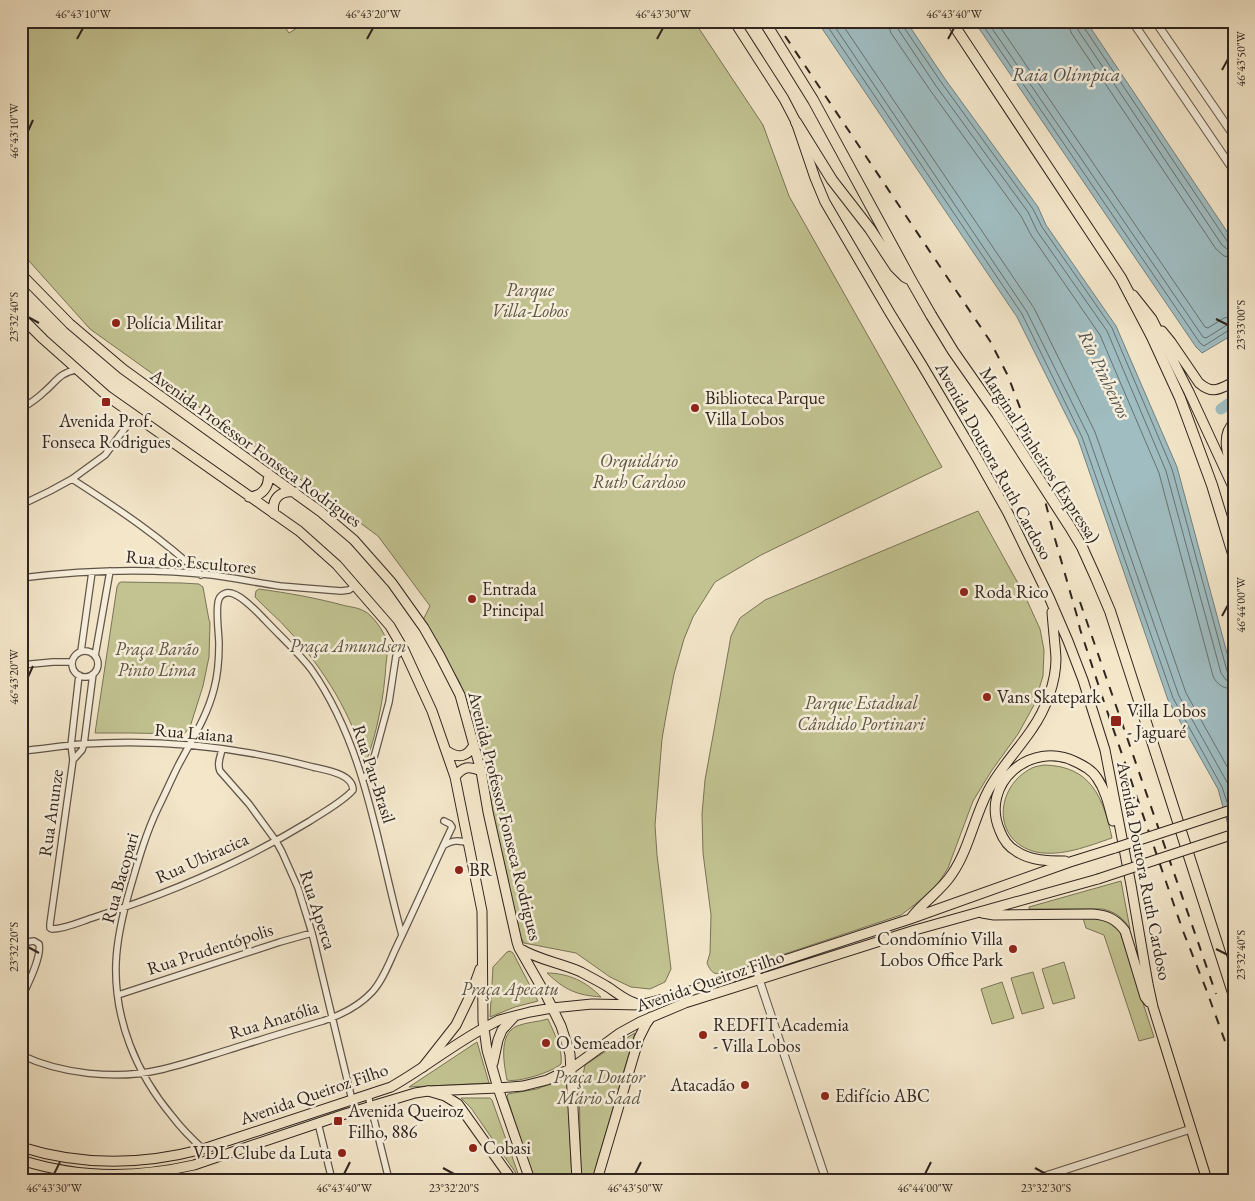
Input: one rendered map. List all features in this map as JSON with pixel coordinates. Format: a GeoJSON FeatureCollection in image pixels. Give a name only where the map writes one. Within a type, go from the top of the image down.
{"type":"FeatureCollection","features":[{"type":"Feature","properties":{"kind":"highway","name":"Marginal Pinheiros (Expressa)"},"geometry":{"type":"LineString","coordinates":[[764,21],[814,100],[931,314],[1082,547],[1110,611],[1234,996]]}},
{"type":"Feature","properties":{"kind":"highway"},"geometry":{"type":"LineString","coordinates":[[952,21],[1121,278],[1152,337],[1180,398],[1212,484],[1234,557]]}},
{"type":"Feature","properties":{"kind":"highway"},"geometry":{"type":"LineString","coordinates":[[796,122],[832,180],[870,229],[895,267],[911,280]]}},
{"type":"Feature","properties":{"kind":"main road","name":"Avenida Doutora Ruth Cardoso"},"geometry":{"type":"LineString","coordinates":[[734,21],[779,91],[796,122],[825,202],[995,489],[1029,554],[1068,641],[1098,727],[1110,773],[1148,984],[1208,1180]]}},
{"type":"Feature","properties":{"kind":"main road","name":"Avenida Professor Fonseca Rodrigues"},"geometry":{"type":"LineString","coordinates":[[21,274],[70,324],[122,369],[295,492],[354,540],[392,583],[417,616],[460,694],[481,771],[514,935],[519,948],[552,1008],[570,1054],[576,1180]]}},
{"type":"Feature","properties":{"kind":"main road"},"geometry":{"type":"LineString","coordinates":[[1121,278],[1171,342],[1199,383],[1214,391],[1234,382]]}},
{"type":"Feature","properties":{"kind":"main road"},"geometry":{"type":"LineString","coordinates":[[21,318],[107,396],[299,532],[331,559],[356,585],[390,626],[404,650],[432,711],[455,777],[482,911],[484,1028],[487,1050],[530,1180]]}},
{"type":"Feature","properties":{"kind":"main road"},"geometry":{"type":"LineString","coordinates":[[1152,319],[1189,392],[1234,489]]}},
{"type":"Feature","properties":{"kind":"main road"},"geometry":{"type":"LineString","coordinates":[[1234,423],[1228,431],[1226,440],[1228,455],[1234,473]]}},
{"type":"Feature","properties":{"kind":"main road"},"geometry":{"type":"LineString","coordinates":[[249,497],[264,492],[268,483],[268,473]]}},
{"type":"Feature","properties":{"kind":"main road"},"geometry":{"type":"LineString","coordinates":[[274,514],[273,506],[277,498],[286,492],[295,492]]}},
{"type":"Feature","properties":{"kind":"main road"},"geometry":{"type":"LineString","coordinates":[[910,919],[952,874],[962,857],[988,790],[1033,728],[1049,697],[1056,658],[1052,605]]}},
{"type":"Feature","properties":{"kind":"main road"},"geometry":{"type":"LineString","coordinates":[[447,751],[456,755],[464,755],[474,745]]}},
{"type":"Feature","properties":{"kind":"main road"},"geometry":{"type":"LineString","coordinates":[[1070,862],[1038,860],[1027,856],[1015,850],[1002,836],[994,814],[997,795],[1009,774],[1025,762],[1041,756],[1057,756],[1068,758],[1086,767],[1096,777],[1104,790],[1113,820],[1120,832]]}},
{"type":"Feature","properties":{"kind":"main road"},"geometry":{"type":"LineString","coordinates":[[455,777],[461,770],[467,768],[481,771]]}},
{"type":"Feature","properties":{"kind":"main road","name":"Avenida Queiroz Filho"},"geometry":{"type":"LineString","coordinates":[[21,1147],[66,1158],[112,1162],[166,1158],[203,1149],[391,1087],[449,1048],[499,1020],[552,1008],[592,1004],[640,1005],[675,996],[910,919],[1070,862],[1234,809]]}},
{"type":"Feature","properties":{"kind":"main road","name":"Avenida Queiroz Filho"},"geometry":{"type":"LineString","coordinates":[[21,1160],[74,1171],[113,1174],[133,1174],[175,1169],[415,1092],[498,1088],[535,1084],[572,1068],[620,1033],[640,1022],[686,1003],[915,930],[1098,879],[1234,834]]}},
{"type":"Feature","properties":{"kind":"main road"},"geometry":{"type":"LineString","coordinates":[[979,912],[1003,915],[1101,914],[1113,919],[1125,932],[1145,997],[1154,1007]]}},
{"type":"Feature","properties":{"kind":"main road"},"geometry":{"type":"LineString","coordinates":[[519,948],[527,953],[579,971],[622,997],[640,1005]]}},
{"type":"Feature","properties":{"kind":"main road"},"geometry":{"type":"LineString","coordinates":[[423,1067],[456,1026],[471,994],[482,961]]}},
{"type":"Feature","properties":{"kind":"main road"},"geometry":{"type":"LineString","coordinates":[[492,1067],[502,1030],[514,1016]]}},
{"type":"Feature","properties":{"kind":"main road"},"geometry":{"type":"LineString","coordinates":[[597,1180],[639,1038],[652,1016]]}},
{"type":"Feature","properties":{"kind":"main road"},"geometry":{"type":"LineString","coordinates":[[428,1091],[445,1096],[458,1104],[512,1180]]}},
{"type":"Feature","properties":{"kind":"street"},"geometry":{"type":"LineString","coordinates":[[1132,21],[1234,171]]}},
{"type":"Feature","properties":{"kind":"street"},"geometry":{"type":"LineString","coordinates":[[1155,21],[1233,135]]}},
{"type":"Feature","properties":{"kind":"street"},"geometry":{"type":"LineString","coordinates":[[21,409],[43,394],[62,375],[69,371],[77,370]]}},
{"type":"Feature","properties":{"kind":"street"},"geometry":{"type":"LineString","coordinates":[[21,504],[72,479],[105,456],[126,427],[130,411]]}},
{"type":"Feature","properties":{"kind":"street"},"geometry":{"type":"LineString","coordinates":[[72,479],[158,538],[201,574]]}},
{"type":"Feature","properties":{"kind":"street"},"geometry":{"type":"LineString","coordinates":[[95,656],[110,571]]}},
{"type":"Feature","properties":{"kind":"street","name":"Rua dos Escultores"},"geometry":{"type":"LineString","coordinates":[[21,578],[110,571],[168,572],[201,574],[282,586],[342,591],[349,590],[356,585]]}},
{"type":"Feature","properties":{"kind":"street"},"geometry":{"type":"LineString","coordinates":[[81,651],[92,572]]}},
{"type":"Feature","properties":{"kind":"street","name":"Rua Pau-Brasil"},"geometry":{"type":"LineString","coordinates":[[217,604],[219,598],[229,592],[235,594],[254,609],[310,667],[340,719],[354,751],[363,779],[402,935]]}},
{"type":"Feature","properties":{"kind":"street","name":"Rua Bacopari"},"geometry":{"type":"LineString","coordinates":[[203,1149],[173,1118],[152,1090],[133,1054],[123,1023],[118,996],[116,965],[120,928],[147,833],[178,766],[198,731],[214,691],[218,673],[220,643],[217,604]]}},
{"type":"Feature","properties":{"kind":"street"},"geometry":{"type":"LineString","coordinates":[[363,779],[369,773],[372,766],[385,718],[396,656],[404,650]]}},
{"type":"Feature","properties":{"kind":"street"},"geometry":{"type":"LineString","coordinates":[[84,744],[93,674],[98,665],[95,656],[91,652],[81,651],[74,658],[72,667],[78,675],[83,677],[93,674]]}},
{"type":"Feature","properties":{"kind":"street"},"geometry":{"type":"LineString","coordinates":[[21,665],[72,662]]}},
{"type":"Feature","properties":{"kind":"street"},"geometry":{"type":"LineString","coordinates":[[71,745],[78,675]]}},
{"type":"Feature","properties":{"kind":"street","name":"Rua Laiana"},"geometry":{"type":"LineString","coordinates":[[21,751],[71,745],[124,743],[189,746],[250,753],[335,773],[348,779],[352,784],[353,790]]}},
{"type":"Feature","properties":{"kind":"street","name":"Rua Anunze"},"geometry":{"type":"LineString","coordinates":[[73,760],[82,750],[84,744]]}},
{"type":"Feature","properties":{"kind":"street","name":"Rua Anunze"},"geometry":{"type":"LineString","coordinates":[[51,928],[50,924],[73,760],[71,745]]}},
{"type":"Feature","properties":{"kind":"street","name":"Rua Aperca"},"geometry":{"type":"LineString","coordinates":[[222,750],[218,763],[220,772],[249,804],[276,841],[298,888],[312,933],[352,1100]]}},
{"type":"Feature","properties":{"kind":"street","name":"Rua Ubiracica"},"geometry":{"type":"LineString","coordinates":[[51,928],[62,928],[125,908],[199,878],[276,841],[325,812],[353,790]]}},
{"type":"Feature","properties":{"kind":"street","name":"Rua Anatólia"},"geometry":{"type":"LineString","coordinates":[[21,1055],[50,1066],[100,1074],[116,1075],[157,1071],[332,1018],[352,1007],[372,992],[383,974],[452,827],[444,821]]}},
{"type":"Feature","properties":{"kind":"street"},"geometry":{"type":"LineString","coordinates":[[442,846],[456,840],[469,843]]}},
{"type":"Feature","properties":{"kind":"street","name":"Rua Prudentópolis"},"geometry":{"type":"LineString","coordinates":[[118,996],[312,933]]}},
{"type":"Feature","properties":{"kind":"street"},"geometry":{"type":"LineString","coordinates":[[21,943],[34,941],[40,946],[37,961],[21,999]]}},
{"type":"Feature","properties":{"kind":"street"},"geometry":{"type":"LineString","coordinates":[[756,970],[826,1180]]}},
{"type":"Feature","properties":{"kind":"street"},"geometry":{"type":"LineString","coordinates":[[368,1094],[389,1180]]}},
{"type":"Feature","properties":{"kind":"street"},"geometry":{"type":"LineString","coordinates":[[318,1123],[332,1180]]}},
{"type":"Feature","properties":{"kind":"street"},"geometry":{"type":"LineString","coordinates":[[1033,1180],[1191,1129]]}},
{"type":"Feature","properties":{"kind":"green space","name":"Parque Villa-Lobos"},"geometry":{"type":"Polygon","coordinates":[[[21,21],[281,21],[289,33],[308,21],[694,21],[763,125],[789,196],[942,467],[761,555],[715,582],[693,617],[684,639],[674,674],[666,716],[662,739],[655,825],[671,969],[665,982],[650,989],[631,987],[610,977],[576,953],[524,943],[517,931],[479,752],[460,683],[423,620],[430,606],[378,536],[90,329],[21,252],[21,21]]]}},
{"type":"Feature","properties":{"kind":"green space","name":"Parque Estadual Cândido Portinari"},"geometry":{"type":"Polygon","coordinates":[[[978,511],[1025,596],[1040,629],[1044,650],[1043,676],[1034,705],[1018,734],[992,770],[973,801],[948,868],[937,885],[901,915],[728,973],[715,973],[707,963],[710,953],[711,915],[703,853],[702,814],[705,780],[731,636],[740,618],[765,600],[978,511]]]}},
{"type":"Feature","properties":{"kind":"green space","name":"Praça Barão Pinto Lima"},"geometry":{"type":"Polygon","coordinates":[[[121,582],[199,584],[203,587],[210,622],[209,657],[203,686],[190,727],[184,734],[95,733],[117,587],[121,582]]]}},
{"type":"Feature","properties":{"kind":"green space","name":"Praça Amundsen"},"geometry":{"type":"Polygon","coordinates":[[[259,589],[358,608],[371,616],[386,637],[387,655],[384,690],[376,728],[365,765],[353,729],[336,694],[302,646],[255,597],[256,591],[259,589]]]}},
{"type":"Feature","properties":{"kind":"green space"},"geometry":{"type":"Polygon","coordinates":[[[1044,765],[1073,771],[1092,786],[1104,809],[1112,838],[1075,850],[1046,853],[1036,852],[1021,846],[1011,837],[1005,825],[1003,813],[1005,800],[1011,787],[1020,776],[1036,766],[1044,765]]]}},
{"type":"Feature","properties":{"kind":"green space"},"geometry":{"type":"Polygon","coordinates":[[[1121,881],[1130,929],[1119,916],[1103,909],[1029,909],[1029,907],[1121,881]]]}},
{"type":"Feature","properties":{"kind":"green space"},"geometry":{"type":"Polygon","coordinates":[[[1096,917],[1110,923],[1120,932],[1154,1037],[1139,1041],[1104,935],[1086,928],[1083,918],[1096,917]]]}},
{"type":"Feature","properties":{"kind":"green space","name":"Praça Apecatu"},"geometry":{"type":"Polygon","coordinates":[[[510,951],[513,953],[538,1001],[515,1007],[490,1017],[493,967],[510,951]]]}},
{"type":"Feature","properties":{"kind":"green space"},"geometry":{"type":"Polygon","coordinates":[[[1064,962],[1075,998],[1053,1004],[1042,969],[1064,962]]]}},
{"type":"Feature","properties":{"kind":"green space"},"geometry":{"type":"Polygon","coordinates":[[[1033,972],[1044,1008],[1022,1014],[1011,978],[1033,972]]]}},
{"type":"Feature","properties":{"kind":"green space","name":"Praça Apecatu"},"geometry":{"type":"Polygon","coordinates":[[[547,973],[555,973],[577,979],[601,997],[571,991],[547,973]]]}},
{"type":"Feature","properties":{"kind":"green space"},"geometry":{"type":"Polygon","coordinates":[[[1002,982],[1014,1018],[992,1024],[981,989],[1002,982]]]}},
{"type":"Feature","properties":{"kind":"green space","name":"Praça Apecatu"},"geometry":{"type":"Polygon","coordinates":[[[548,1019],[559,1047],[561,1064],[535,1076],[512,1081],[507,1080],[504,1050],[507,1036],[511,1030],[517,1026],[548,1019]]]}},
{"type":"Feature","properties":{"kind":"green space","name":"Praça Doutor Mário Saad"},"geometry":{"type":"Polygon","coordinates":[[[635,1033],[592,1180],[581,1180],[579,1083],[585,1065],[635,1033]]]}},
{"type":"Feature","properties":{"kind":"green space"},"geometry":{"type":"Polygon","coordinates":[[[477,1042],[489,1083],[409,1087],[477,1042]]]}},
{"type":"Feature","properties":{"kind":"green space"},"geometry":{"type":"Polygon","coordinates":[[[565,1078],[567,1080],[572,1180],[534,1180],[507,1097],[508,1094],[537,1089],[565,1078]]]}},
{"type":"Feature","properties":{"kind":"green space"},"geometry":{"type":"Polygon","coordinates":[[[461,1098],[490,1098],[492,1100],[520,1179],[471,1108],[461,1098]]]}},
{"type":"Feature","properties":{"kind":"water","name":"Rio Pinheiros"},"geometry":{"type":"Polygon","coordinates":[[[817,21],[906,21],[945,79],[1038,207],[1046,225],[1116,326],[1177,467],[1234,679],[1234,846],[1218,789],[1168,700],[1078,439],[1017,317],[817,21]]]}},
{"type":"Feature","properties":{"kind":"water","name":"Raia Olímpica"},"geometry":{"type":"Polygon","coordinates":[[[974,21],[1086,21],[1234,242],[1234,334],[1202,353],[1196,347],[974,21]]]}},
{"type":"Feature","properties":{"kind":"waterway"},"geometry":{"type":"LineString","coordinates":[[1221,409],[1234,400]]}},
{"type":"Feature","properties":{"kind":"railway"},"geometry":{"type":"LineString","coordinates":[[775,21],[990,341],[1008,376],[1022,413],[1080,629],[1183,931],[1234,1066]]}},
{"type":"Feature","properties":{"kind":"railway"},"geometry":{"type":"LineString","coordinates":[[1080,602],[1216,994]]}},
{"type":"Feature","properties":{"kind":"place","name":"Polícia Militar"},"geometry":{"type":"Point","coordinates":[116,323]}},
{"type":"Feature","properties":{"kind":"place","name":"Avenida Prof. Fonseca Rodrigues"},"geometry":{"type":"Point","coordinates":[106,402]}},
{"type":"Feature","properties":{"kind":"place","name":"Biblioteca Parque Villa Lobos"},"geometry":{"type":"Point","coordinates":[695,408]}},
{"type":"Feature","properties":{"kind":"place","name":"Roda Rico"},"geometry":{"type":"Point","coordinates":[964,592]}},
{"type":"Feature","properties":{"kind":"place","name":"Entrada Principal"},"geometry":{"type":"Point","coordinates":[472,599]}},
{"type":"Feature","properties":{"kind":"place","name":"Vans Skatepark"},"geometry":{"type":"Point","coordinates":[987,697]}},
{"type":"Feature","properties":{"kind":"place","name":"Villa Lobos - Jaguaré"},"geometry":{"type":"Point","coordinates":[1116,721]}},
{"type":"Feature","properties":{"kind":"place","name":"BR"},"geometry":{"type":"Point","coordinates":[459,870]}},
{"type":"Feature","properties":{"kind":"place","name":"Condomínio Villa Lobos Office Park"},"geometry":{"type":"Point","coordinates":[1013,949]}},
{"type":"Feature","properties":{"kind":"place","name":"REDFIT Academia - Villa Lobos"},"geometry":{"type":"Point","coordinates":[703,1035]}},
{"type":"Feature","properties":{"kind":"place","name":"O Semeador"},"geometry":{"type":"Point","coordinates":[546,1043]}},
{"type":"Feature","properties":{"kind":"place","name":"Atacadão"},"geometry":{"type":"Point","coordinates":[745,1085]}},
{"type":"Feature","properties":{"kind":"place","name":"Edifício ABC"},"geometry":{"type":"Point","coordinates":[825,1096]}},
{"type":"Feature","properties":{"kind":"place","name":"Avenida Queiroz Filho, 886"},"geometry":{"type":"Point","coordinates":[338,1121]}},
{"type":"Feature","properties":{"kind":"place","name":"Cobasi"},"geometry":{"type":"Point","coordinates":[473,1148]}},
{"type":"Feature","properties":{"kind":"place","name":"VDL Clube da Luta"},"geometry":{"type":"Point","coordinates":[342,1153]}},
{"type":"Feature","properties":{"kind":"park label","name":"Orquidário Ruth Cardoso"},"geometry":{"type":"Point","coordinates":[639,471]}}]}
